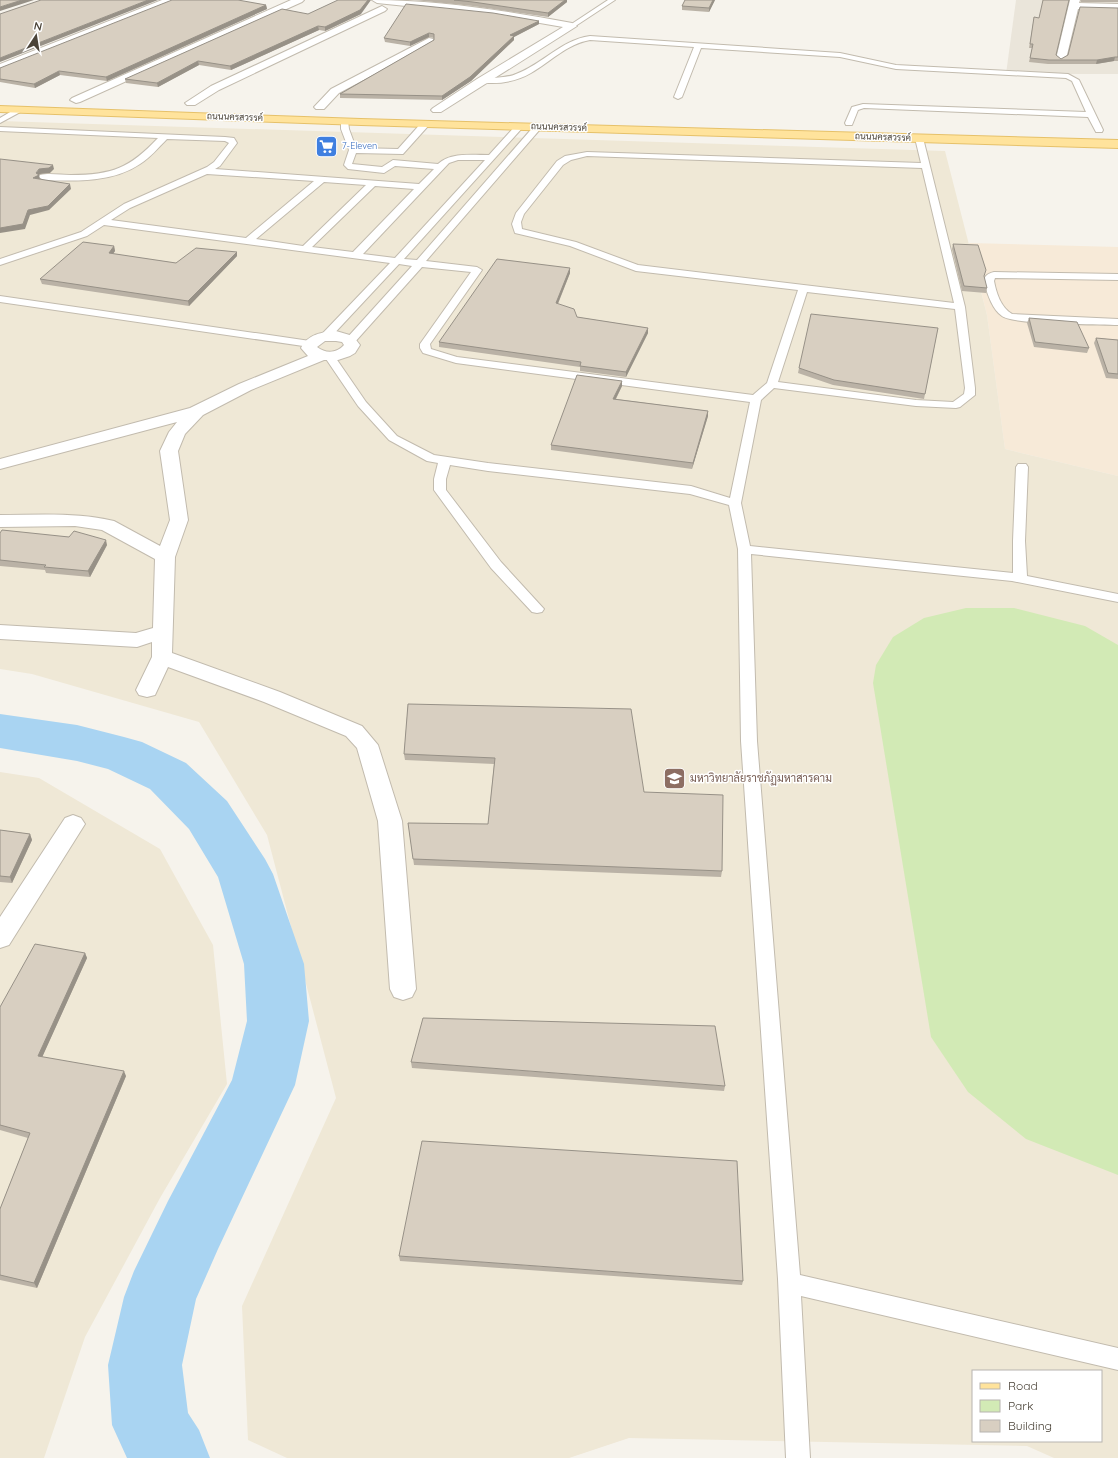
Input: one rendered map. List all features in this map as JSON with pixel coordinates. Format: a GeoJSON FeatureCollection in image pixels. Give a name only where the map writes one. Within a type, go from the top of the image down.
{"type":"FeatureCollection","features":[{"type":"Feature","properties":{"kind":"main road"},"geometry":{"type":"LineString","coordinates":[[72,99],[99,100]]}},
{"type":"Feature","properties":{"kind":"main road","name":"ถนนนครสวรรค์"},"geometry":{"type":"LineString","coordinates":[[176,103],[214,104]]}},
{"type":"Feature","properties":{"kind":"main road"},"geometry":{"type":"LineString","coordinates":[[316,107],[336,107]]}},
{"type":"Feature","properties":{"kind":"main road","name":"ถนนนครสวรรค์"},"geometry":{"type":"LineString","coordinates":[[0,109],[344,121],[1118,144]]}},
{"type":"Feature","properties":{"kind":"main road"},"geometry":{"type":"LineString","coordinates":[[426,123],[433,110],[453,111]]}},
{"type":"Feature","properties":{"kind":"main road","name":"ถนนนครสวรรค์"},"geometry":{"type":"LineString","coordinates":[[845,122],[864,123]]}},
{"type":"Feature","properties":{"kind":"main road"},"geometry":{"type":"LineString","coordinates":[[1084,130],[1112,130]]}},
{"type":"Feature","properties":{"kind":"street"},"geometry":{"type":"LineString","coordinates":[[0,68],[170,0]]}},
{"type":"Feature","properties":{"kind":"street"},"geometry":{"type":"LineString","coordinates":[[72,99],[299,0]]}},
{"type":"Feature","properties":{"kind":"street"},"geometry":{"type":"LineString","coordinates":[[1061,59],[1074,3],[1118,7]]}},
{"type":"Feature","properties":{"kind":"street"},"geometry":{"type":"LineString","coordinates":[[191,103],[215,88],[379,4],[493,12],[572,26]]}},
{"type":"Feature","properties":{"kind":"street"},"geometry":{"type":"LineString","coordinates":[[433,110],[572,26]]}},
{"type":"Feature","properties":{"kind":"street"},"geometry":{"type":"LineString","coordinates":[[316,107],[335,92],[429,40]]}},
{"type":"Feature","properties":{"kind":"street"},"geometry":{"type":"LineString","coordinates":[[0,464],[197,411],[320,352],[347,352],[350,348],[350,341],[343,337],[325,336],[318,338],[320,352]]}},
{"type":"Feature","properties":{"kind":"street"},"geometry":{"type":"LineString","coordinates":[[146,690],[162,657],[165,557],[179,520],[170,451],[177,432],[197,411]]}},
{"type":"Feature","properties":{"kind":"street"},"geometry":{"type":"LineString","coordinates":[[0,521],[75,520],[107,526],[165,557]]}},
{"type":"Feature","properties":{"kind":"street"},"geometry":{"type":"LineString","coordinates":[[0,632],[137,640],[162,632]]}},
{"type":"Feature","properties":{"kind":"street"},"geometry":{"type":"LineString","coordinates":[[162,657],[272,696],[354,730],[367,745],[390,821],[402,989]]}},
{"type":"Feature","properties":{"kind":"street"},"geometry":{"type":"LineString","coordinates":[[0,938],[73,824]]}},
{"type":"Feature","properties":{"kind":"lane"},"geometry":{"type":"LineString","coordinates":[[572,26],[612,0]]}},
{"type":"Feature","properties":{"kind":"lane"},"geometry":{"type":"LineString","coordinates":[[481,81],[508,80],[520,76],[577,40],[584,38],[840,55],[896,67],[1068,76],[1075,80],[1099,130]]}},
{"type":"Feature","properties":{"kind":"lane"},"geometry":{"type":"LineString","coordinates":[[678,97],[698,46]]}},
{"type":"Feature","properties":{"kind":"lane"},"geometry":{"type":"LineString","coordinates":[[845,122],[855,109],[863,106],[1091,114]]}},
{"type":"Feature","properties":{"kind":"lane"},"geometry":{"type":"LineString","coordinates":[[0,121],[20,110]]}},
{"type":"Feature","properties":{"kind":"lane"},"geometry":{"type":"LineString","coordinates":[[344,121],[345,129],[353,150],[348,165],[351,167],[384,170],[392,163],[426,123]]}},
{"type":"Feature","properties":{"kind":"lane"},"geometry":{"type":"LineString","coordinates":[[325,336],[397,261],[520,126]]}},
{"type":"Feature","properties":{"kind":"lane"},"geometry":{"type":"LineString","coordinates":[[350,341],[538,127]]}},
{"type":"Feature","properties":{"kind":"lane"},"geometry":{"type":"LineString","coordinates":[[0,129],[165,136],[231,140],[233,143],[217,164],[207,171],[133,203],[84,234],[0,262]]}},
{"type":"Feature","properties":{"kind":"lane"},"geometry":{"type":"LineString","coordinates":[[43,177],[81,178],[118,172],[137,163],[165,136]]}},
{"type":"Feature","properties":{"kind":"lane"},"geometry":{"type":"LineString","coordinates":[[772,384],[916,404],[956,405],[969,395],[970,388],[960,307],[919,138]]}},
{"type":"Feature","properties":{"kind":"lane"},"geometry":{"type":"LineString","coordinates":[[353,150],[400,152]]}},
{"type":"Feature","properties":{"kind":"lane"},"geometry":{"type":"LineString","coordinates":[[926,166],[587,154],[568,158],[560,163],[516,219],[516,225],[518,231],[572,244],[636,268],[960,307]]}},
{"type":"Feature","properties":{"kind":"lane"},"geometry":{"type":"LineString","coordinates":[[356,255],[446,161],[453,159],[492,157]]}},
{"type":"Feature","properties":{"kind":"lane"},"geometry":{"type":"LineString","coordinates":[[392,163],[440,167]]}},
{"type":"Feature","properties":{"kind":"lane"},"geometry":{"type":"LineString","coordinates":[[207,171],[422,187]]}},
{"type":"Feature","properties":{"kind":"lane"},"geometry":{"type":"LineString","coordinates":[[248,241],[322,179]]}},
{"type":"Feature","properties":{"kind":"lane"},"geometry":{"type":"LineString","coordinates":[[305,249],[373,183]]}},
{"type":"Feature","properties":{"kind":"lane"},"geometry":{"type":"LineString","coordinates":[[104,222],[397,261],[477,270],[442,322],[425,344],[425,348],[432,353],[456,360],[756,399]]}},
{"type":"Feature","properties":{"kind":"lane"},"geometry":{"type":"LineString","coordinates":[[1118,277],[994,275],[988,279],[999,308],[1007,315],[1037,319],[1118,322]]}},
{"type":"Feature","properties":{"kind":"lane"},"geometry":{"type":"LineString","coordinates":[[798,1458],[794,1351],[749,738],[747,592],[744,549],[736,503],[756,399],[772,384],[803,289]]}},
{"type":"Feature","properties":{"kind":"lane"},"geometry":{"type":"LineString","coordinates":[[0,299],[320,352],[362,404],[393,438],[431,458],[488,467],[691,490],[736,503]]}},
{"type":"Feature","properties":{"kind":"lane"},"geometry":{"type":"LineString","coordinates":[[445,460],[440,479],[440,490],[496,565],[537,609]]}},
{"type":"Feature","properties":{"kind":"lane"},"geometry":{"type":"LineString","coordinates":[[1020,579],[1019,541],[1022,467]]}},
{"type":"Feature","properties":{"kind":"lane"},"geometry":{"type":"LineString","coordinates":[[744,549],[904,565],[1020,579],[1118,598]]}},
{"type":"Feature","properties":{"kind":"lane"},"geometry":{"type":"LineString","coordinates":[[789,1283],[1118,1359]]}},
{"type":"Feature","properties":{"kind":"shaded area"},"geometry":{"type":"Polygon","coordinates":[[[1016,0],[1118,0],[1118,74],[1006,74],[1016,0]]]}},
{"type":"Feature","properties":{"kind":"shaded area","name":"มหาวิทยาลัยราชภัฏมหาสารคาม"},"geometry":{"type":"Polygon","coordinates":[[[0,121],[945,151],[987,315],[1005,449],[1118,476],[1118,1458],[1054,1458],[1027,1446],[629,1438],[569,1458],[287,1458],[248,1440],[242,1306],[336,1098],[267,835],[199,722],[32,674],[0,669],[0,121]]]}},
{"type":"Feature","properties":{"kind":"shaded area"},"geometry":{"type":"Polygon","coordinates":[[[969,243],[1118,247],[1118,476],[1005,449],[987,315],[969,243]]]}},
{"type":"Feature","properties":{"kind":"shaded area"},"geometry":{"type":"Polygon","coordinates":[[[0,772],[39,778],[160,849],[213,945],[227,1084],[160,1198],[85,1337],[44,1458],[0,1458],[0,772]]]}},
{"type":"Feature","properties":{"kind":"green space"},"geometry":{"type":"Polygon","coordinates":[[[966,608],[1014,608],[1085,626],[1118,645],[1118,1175],[1026,1139],[968,1092],[931,1037],[873,683],[876,665],[893,637],[924,618],[966,608]]]}},
{"type":"Feature","properties":{"kind":"building"},"geometry":{"type":"Polygon","coordinates":[[[0,0],[22,0],[0,7],[0,0]]]}},
{"type":"Feature","properties":{"kind":"building"},"geometry":{"type":"Polygon","coordinates":[[[41,0],[148,0],[0,58],[0,14],[41,0]]]}},
{"type":"Feature","properties":{"kind":"building"},"geometry":{"type":"Polygon","coordinates":[[[172,0],[238,0],[266,5],[106,77],[59,71],[34,84],[0,79],[0,68],[172,0]]]}},
{"type":"Feature","properties":{"kind":"building"},"geometry":{"type":"Polygon","coordinates":[[[338,0],[368,0],[360,10],[325,27],[318,26],[230,66],[198,61],[157,83],[125,79],[282,9],[308,14],[338,0]]]}},
{"type":"Feature","properties":{"kind":"building"},"geometry":{"type":"Polygon","coordinates":[[[454,0],[565,0],[548,13],[454,0]]]}},
{"type":"Feature","properties":{"kind":"building"},"geometry":{"type":"Polygon","coordinates":[[[685,0],[713,0],[709,8],[682,6],[685,0]]]}},
{"type":"Feature","properties":{"kind":"building"},"geometry":{"type":"Polygon","coordinates":[[[1043,0],[1069,0],[1056,55],[1061,59],[1068,55],[1080,7],[1118,8],[1118,57],[1097,60],[1049,60],[1030,58],[1033,44],[1030,44],[1034,17],[1039,18],[1043,0]]]}},
{"type":"Feature","properties":{"kind":"building"},"geometry":{"type":"Polygon","coordinates":[[[406,4],[493,13],[539,21],[510,35],[514,36],[470,77],[442,96],[340,94],[434,40],[434,34],[429,33],[410,42],[384,38],[406,4]]]}},
{"type":"Feature","properties":{"kind":"building"},"geometry":{"type":"Polygon","coordinates":[[[0,159],[53,165],[49,168],[39,169],[36,173],[39,175],[33,178],[70,184],[48,206],[28,210],[23,224],[0,228],[0,159]]]}},
{"type":"Feature","properties":{"kind":"building"},"geometry":{"type":"Polygon","coordinates":[[[83,242],[114,246],[109,253],[176,263],[196,248],[237,252],[188,301],[40,279],[83,242]]]}},
{"type":"Feature","properties":{"kind":"building"},"geometry":{"type":"Polygon","coordinates":[[[953,244],[978,245],[986,270],[984,276],[987,288],[964,286],[953,244]]]}},
{"type":"Feature","properties":{"kind":"building"},"geometry":{"type":"Polygon","coordinates":[[[497,259],[570,268],[556,303],[574,309],[577,317],[648,328],[626,372],[580,366],[581,362],[439,342],[497,259]]]}},
{"type":"Feature","properties":{"kind":"building"},"geometry":{"type":"Polygon","coordinates":[[[811,314],[938,328],[925,394],[834,380],[799,368],[811,314]]]}},
{"type":"Feature","properties":{"kind":"building"},"geometry":{"type":"Polygon","coordinates":[[[1029,318],[1077,322],[1089,348],[1035,342],[1029,318]]]}},
{"type":"Feature","properties":{"kind":"building"},"geometry":{"type":"Polygon","coordinates":[[[1096,338],[1118,340],[1118,374],[1108,373],[1096,338]]]}},
{"type":"Feature","properties":{"kind":"building"},"geometry":{"type":"Polygon","coordinates":[[[577,375],[622,381],[613,399],[708,411],[693,463],[551,445],[577,375]]]}},
{"type":"Feature","properties":{"kind":"building"},"geometry":{"type":"Polygon","coordinates":[[[2,530],[69,537],[74,531],[106,540],[88,571],[44,567],[46,565],[0,560],[0,533],[2,530]]]}},
{"type":"Feature","properties":{"kind":"building"},"geometry":{"type":"Polygon","coordinates":[[[408,704],[631,709],[644,792],[723,795],[722,871],[413,859],[408,823],[488,824],[495,758],[404,754],[408,704]]]}},
{"type":"Feature","properties":{"kind":"building"},"geometry":{"type":"Polygon","coordinates":[[[0,830],[30,834],[10,877],[0,876],[0,830]]]}},
{"type":"Feature","properties":{"kind":"building"},"geometry":{"type":"Polygon","coordinates":[[[35,944],[85,953],[38,1056],[124,1071],[34,1283],[0,1275],[0,1209],[30,1133],[0,1125],[0,1007],[35,944]]]}},
{"type":"Feature","properties":{"kind":"building"},"geometry":{"type":"Polygon","coordinates":[[[423,1018],[715,1026],[725,1086],[411,1062],[423,1018]]]}},
{"type":"Feature","properties":{"kind":"building"},"geometry":{"type":"Polygon","coordinates":[[[422,1141],[737,1161],[743,1281],[399,1256],[422,1141]]]}},
{"type":"Feature","properties":{"kind":"waterway"},"geometry":{"type":"LineString","coordinates":[[0,731],[77,743],[124,755],[168,776],[208,815],[245,874],[274,964],[278,1021],[263,1085],[193,1225],[160,1297],[145,1365],[151,1425],[171,1458]]}},
{"type":"Feature","properties":{"kind":"place","name":"7-Eleven"},"geometry":{"type":"Point","coordinates":[326,146]}},
{"type":"Feature","properties":{"kind":"place","name":"มหาวิทยาลัยราชภัฏมหาสารคาม"},"geometry":{"type":"Point","coordinates":[675,778]}}]}
